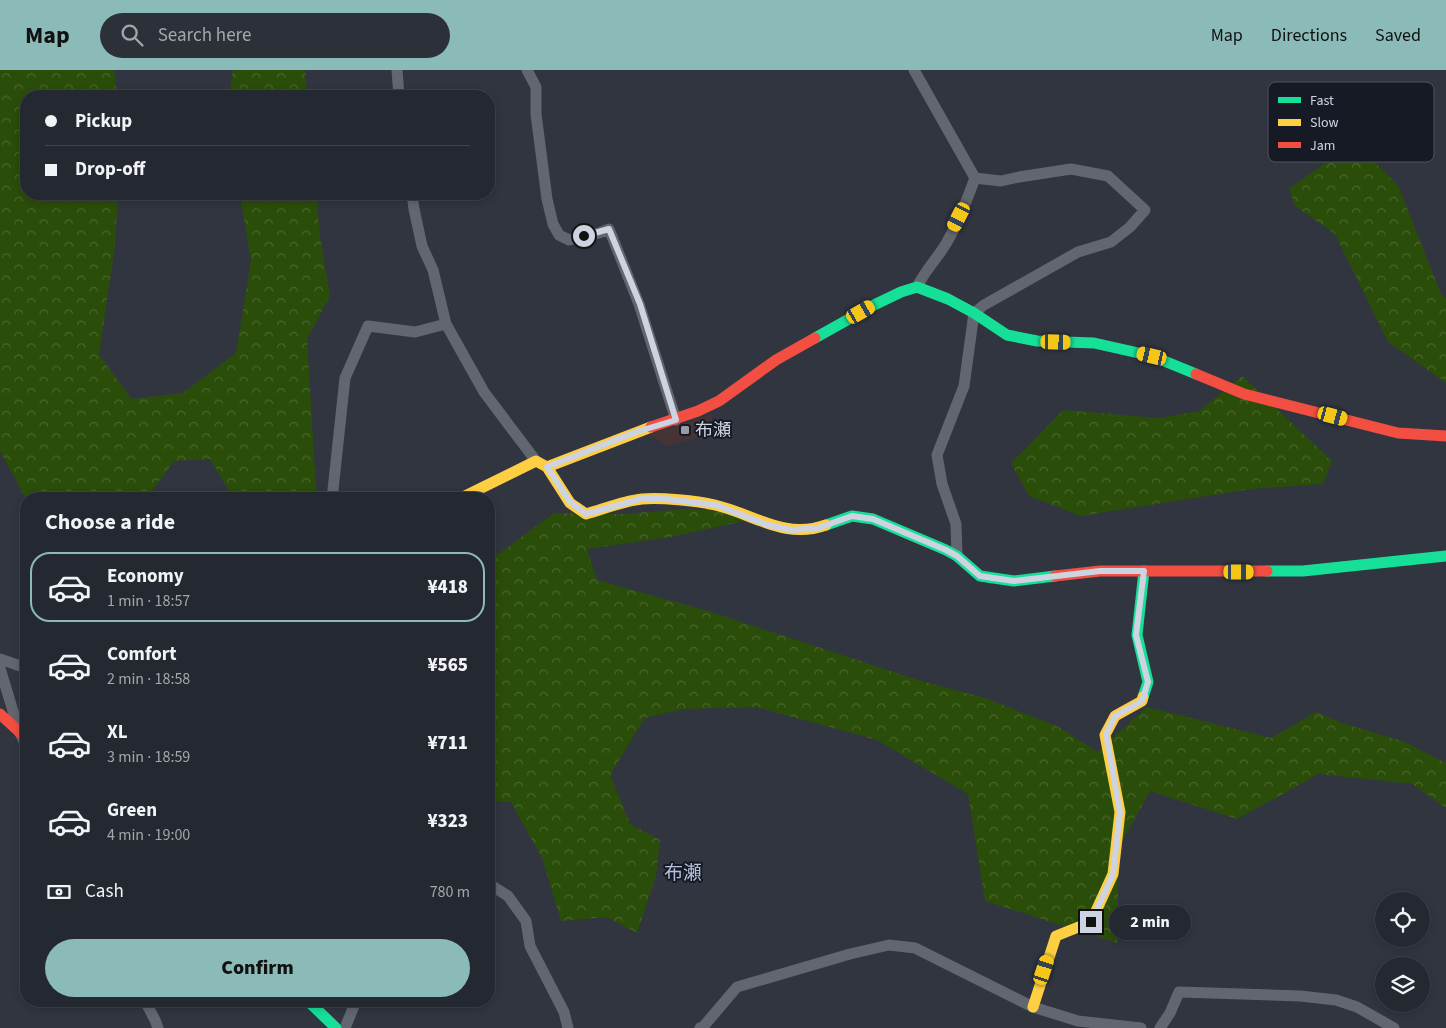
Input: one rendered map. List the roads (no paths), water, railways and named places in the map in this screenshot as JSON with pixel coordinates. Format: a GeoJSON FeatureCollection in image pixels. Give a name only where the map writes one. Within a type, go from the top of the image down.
{"type":"FeatureCollection","features":[{"type":"Feature","properties":{"kind":"street"},"geometry":{"type":"LineString","coordinates":[[397,70],[399,90]]}},
{"type":"Feature","properties":{"kind":"street"},"geometry":{"type":"LineString","coordinates":[[527,70],[536,87],[537,123],[547,199],[553,224],[560,235],[570,240],[609,229],[640,304],[676,420]]}},
{"type":"Feature","properties":{"kind":"street"},"geometry":{"type":"LineString","coordinates":[[914,70],[974,178],[966,204],[946,243],[917,287]]}},
{"type":"Feature","properties":{"kind":"street"},"geometry":{"type":"LineString","coordinates":[[957,556],[956,524],[942,484],[937,454],[964,386],[974,313],[984,305],[1078,252],[1111,242],[1130,227],[1145,210],[1108,176],[1099,174],[1071,170],[1018,176],[1001,181],[974,178]]}},
{"type":"Feature","properties":{"kind":"street"},"geometry":{"type":"LineString","coordinates":[[413,200],[422,246],[433,270],[446,324],[484,392],[536,461],[547,467],[570,502],[586,514],[640,499],[658,498],[716,505],[768,525],[791,530],[818,528],[852,516],[873,519],[946,550],[957,556],[980,576],[1014,581],[1100,571],[1303,571],[1446,556]]}},
{"type":"Feature","properties":{"kind":"street"},"geometry":{"type":"LineString","coordinates":[[547,467],[636,432],[698,411],[719,400],[776,360],[874,305],[901,292],[917,287],[948,299],[974,313],[1007,335],[1036,341],[1094,342],[1152,356],[1244,394],[1398,433],[1446,436]]}},
{"type":"Feature","properties":{"kind":"street"},"geometry":{"type":"LineString","coordinates":[[333,492],[345,378],[368,326],[415,332],[446,324]]}},
{"type":"Feature","properties":{"kind":"street"},"geometry":{"type":"LineString","coordinates":[[474,492],[536,461]]}},
{"type":"Feature","properties":{"kind":"street"},"geometry":{"type":"LineString","coordinates":[[1033,1007],[1056,936],[1091,922],[1113,874],[1120,812],[1106,734],[1115,716],[1142,701],[1148,682],[1136,635],[1144,571]]}},
{"type":"Feature","properties":{"kind":"street"},"geometry":{"type":"LineString","coordinates":[[0,659],[20,666]]}},
{"type":"Feature","properties":{"kind":"street"},"geometry":{"type":"LineString","coordinates":[[0,668],[20,725]]}},
{"type":"Feature","properties":{"kind":"street"},"geometry":{"type":"LineString","coordinates":[[0,714],[20,731]]}},
{"type":"Feature","properties":{"kind":"street"},"geometry":{"type":"LineString","coordinates":[[495,888],[508,896],[526,921],[530,946],[564,1012],[568,1028]]}},
{"type":"Feature","properties":{"kind":"street"},"geometry":{"type":"LineString","coordinates":[[700,1028],[737,987],[850,954],[888,945],[915,948],[1033,1007],[1078,1021],[1141,1028]]}},
{"type":"Feature","properties":{"kind":"street"},"geometry":{"type":"LineString","coordinates":[[1160,1028],[1170,1014],[1179,992],[1300,996],[1336,1000],[1357,1007],[1394,1028]]}},
{"type":"Feature","properties":{"kind":"street"},"geometry":{"type":"LineString","coordinates":[[148,1007],[158,1028]]}},
{"type":"Feature","properties":{"kind":"street"},"geometry":{"type":"LineString","coordinates":[[314,1007],[336,1028]]}},
{"type":"Feature","properties":{"kind":"street"},"geometry":{"type":"LineString","coordinates":[[346,1028],[354,1007]]}},
{"type":"Feature","properties":{"kind":"place","name":"布瀬"},"geometry":{"type":"Point","coordinates":[685,430]}},
{"type":"Feature","properties":{"kind":"district","name":"布瀬"},"geometry":{"type":"Point","coordinates":[683,872]}}]}
